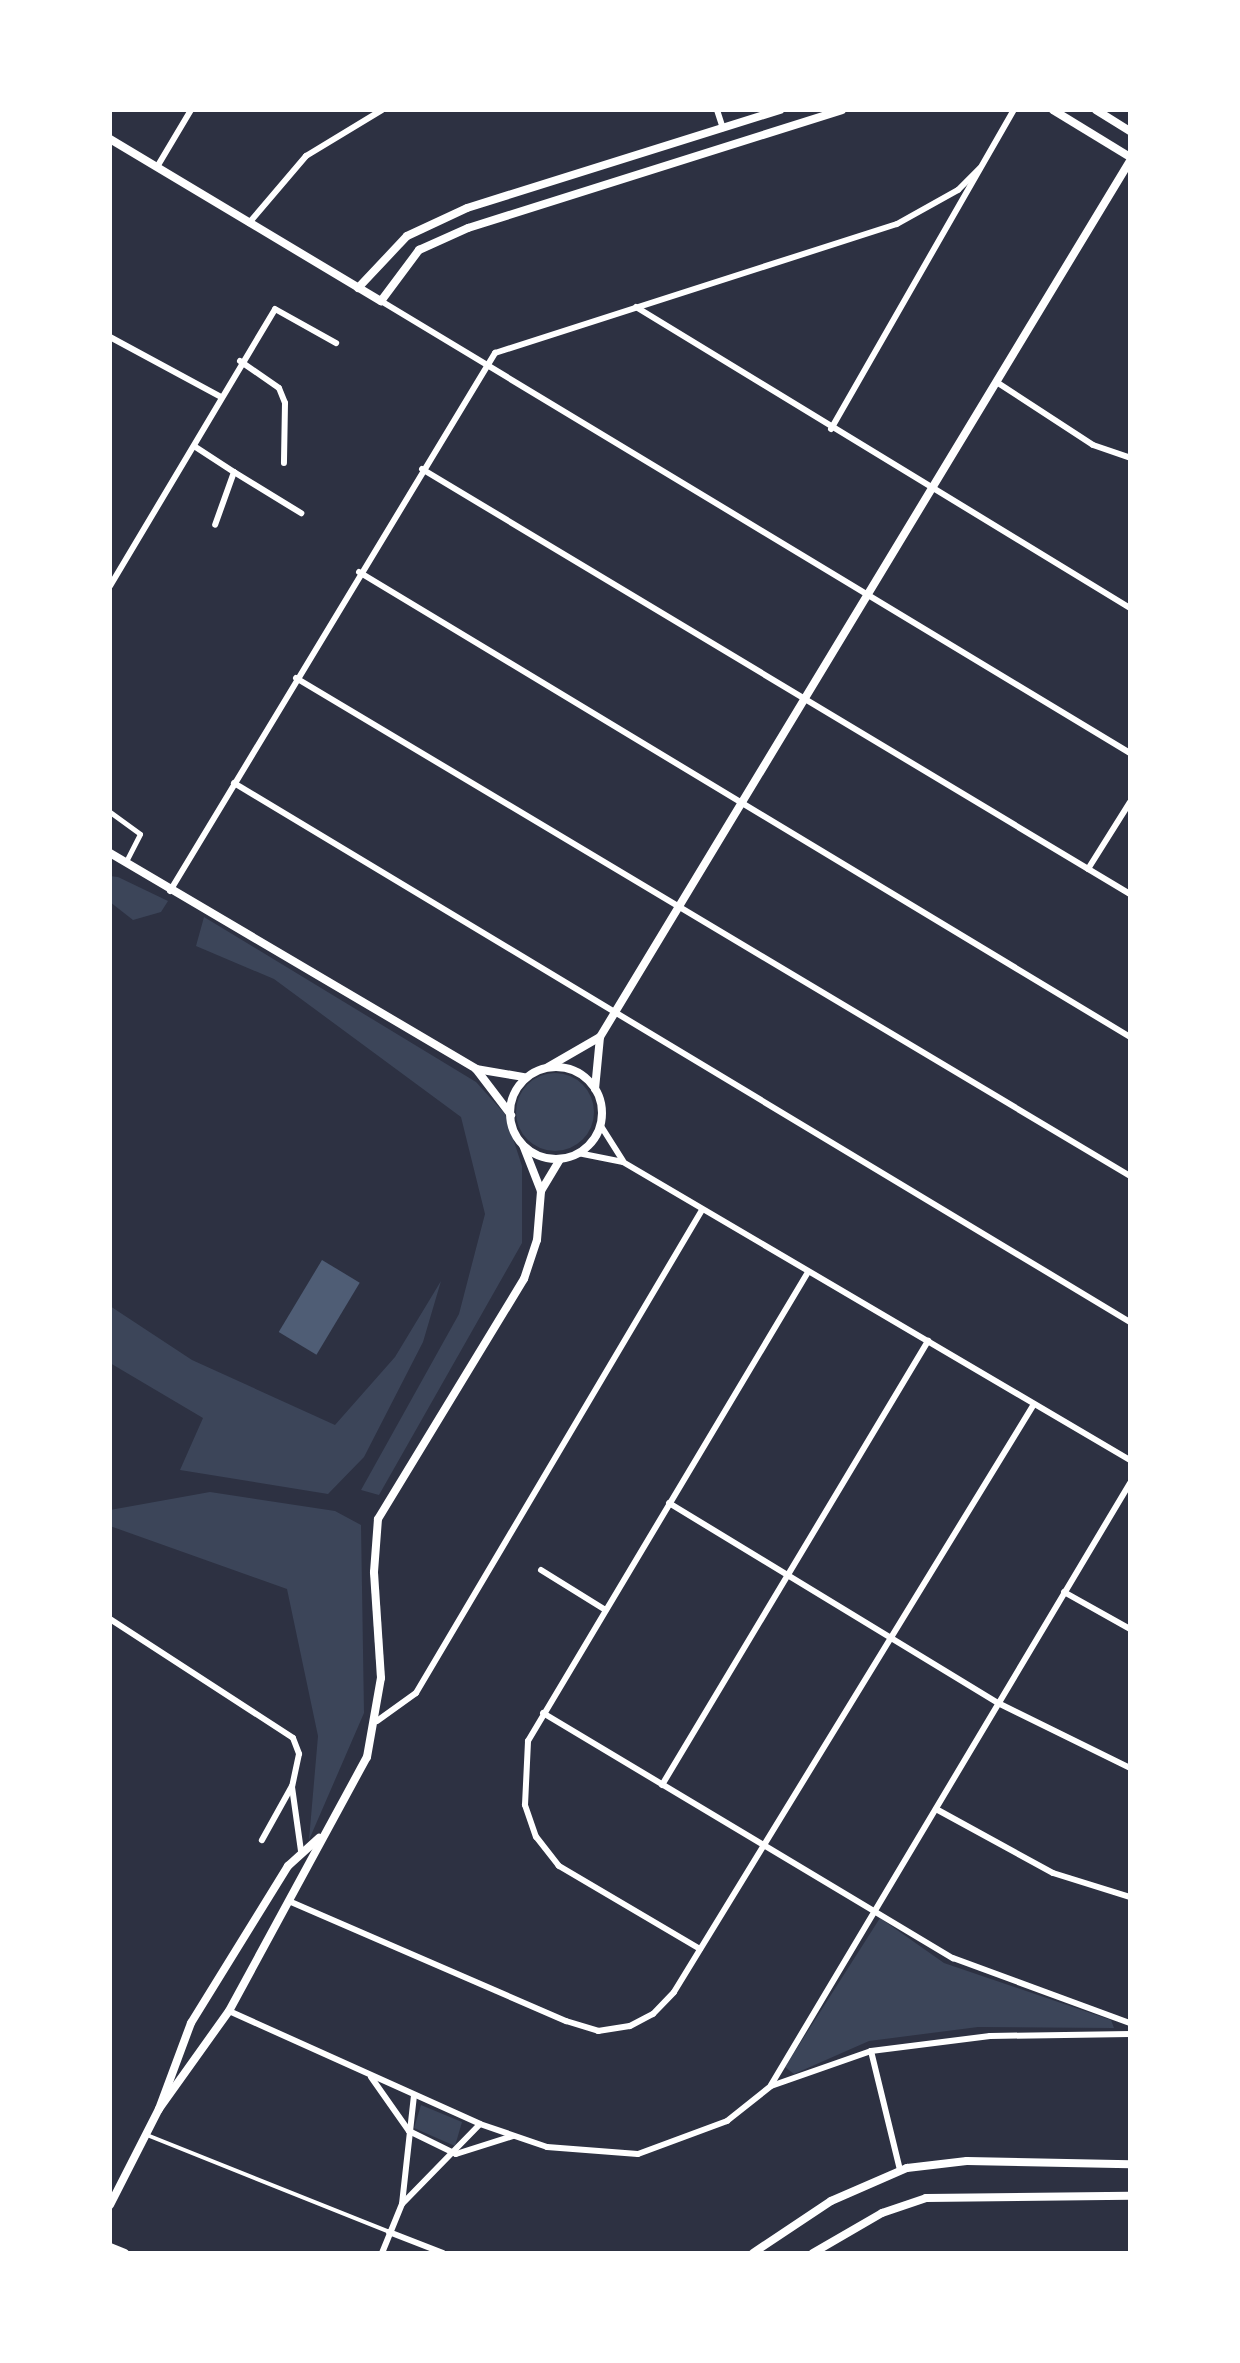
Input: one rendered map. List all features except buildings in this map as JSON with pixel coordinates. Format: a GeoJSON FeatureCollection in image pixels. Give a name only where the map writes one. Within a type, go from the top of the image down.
{"type":"FeatureCollection","features":[{"type":"Feature","properties":{"kind":"street"},"geometry":{"type":"LineString","coordinates":[[157,167],[191,110]]}},
{"type":"Feature","properties":{"kind":"street"},"geometry":{"type":"LineString","coordinates":[[250,224],[306,156],[382,110]]}},
{"type":"Feature","properties":{"kind":"street"},"geometry":{"type":"LineString","coordinates":[[717,110],[722,128]]}},
{"type":"Feature","properties":{"kind":"street"},"geometry":{"type":"LineString","coordinates":[[358,288],[407,236],[467,208],[780,110]]}},
{"type":"Feature","properties":{"kind":"street"},"geometry":{"type":"LineString","coordinates":[[380,301],[419,250],[468,228],[842,110]]}},
{"type":"Feature","properties":{"kind":"street"},"geometry":{"type":"LineString","coordinates":[[831,429],[1014,110]]}},
{"type":"Feature","properties":{"kind":"street"},"geometry":{"type":"LineString","coordinates":[[623,1162],[600,1126],[595,1089],[600,1037],[746,804],[1130,159],[1053,110]]}},
{"type":"Feature","properties":{"kind":"street"},"geometry":{"type":"LineString","coordinates":[[1096,110],[1130,131]]}},
{"type":"Feature","properties":{"kind":"street"},"geometry":{"type":"LineString","coordinates":[[110,139],[1130,752]]}},
{"type":"Feature","properties":{"kind":"street"},"geometry":{"type":"LineString","coordinates":[[170,891],[486,364],[528,340],[896,224],[958,190],[980,168]]}},
{"type":"Feature","properties":{"kind":"street"},"geometry":{"type":"LineString","coordinates":[[635,306],[1130,608]]}},
{"type":"Feature","properties":{"kind":"street"},"geometry":{"type":"LineString","coordinates":[[110,586],[240,361],[275,309],[336,343]]}},
{"type":"Feature","properties":{"kind":"street"},"geometry":{"type":"LineString","coordinates":[[110,337],[221,397]]}},
{"type":"Feature","properties":{"kind":"street"},"geometry":{"type":"LineString","coordinates":[[240,361],[280,388],[284,463]]}},
{"type":"Feature","properties":{"kind":"street"},"geometry":{"type":"LineString","coordinates":[[998,383],[1094,445],[1130,458]]}},
{"type":"Feature","properties":{"kind":"street"},"geometry":{"type":"LineString","coordinates":[[194,446],[302,513]]}},
{"type":"Feature","properties":{"kind":"street"},"geometry":{"type":"LineString","coordinates":[[422,469],[1130,894]]}},
{"type":"Feature","properties":{"kind":"street"},"geometry":{"type":"LineString","coordinates":[[215,525],[234,472]]}},
{"type":"Feature","properties":{"kind":"street"},"geometry":{"type":"LineString","coordinates":[[359,572],[1130,1037]]}},
{"type":"Feature","properties":{"kind":"street"},"geometry":{"type":"LineString","coordinates":[[296,678],[1130,1176]]}},
{"type":"Feature","properties":{"kind":"street"},"geometry":{"type":"LineString","coordinates":[[234,783],[617,1008],[1130,1322]]}},
{"type":"Feature","properties":{"kind":"street"},"geometry":{"type":"LineString","coordinates":[[1088,869],[1130,802]]}},
{"type":"Feature","properties":{"kind":"street"},"geometry":{"type":"LineString","coordinates":[[110,812],[140,834],[125,864]]}},
{"type":"Feature","properties":{"kind":"street"},"geometry":{"type":"LineString","coordinates":[[110,853],[476,1069],[524,1077],[600,1037]]}},
{"type":"Feature","properties":{"kind":"street"},"geometry":{"type":"LineString","coordinates":[[548,1067],[570,1070],[595,1089]]}},
{"type":"Feature","properties":{"kind":"street"},"geometry":{"type":"LineString","coordinates":[[476,1069],[511,1115],[541,1191]]}},
{"type":"Feature","properties":{"kind":"street"},"geometry":{"type":"LineString","coordinates":[[511,1115],[524,1077]]}},
{"type":"Feature","properties":{"kind":"street"},"geometry":{"type":"LineString","coordinates":[[578,1153],[600,1126]]}},
{"type":"Feature","properties":{"kind":"street"},"geometry":{"type":"LineString","coordinates":[[523,1146],[560,1158],[578,1153],[623,1162],[1130,1460]]}},
{"type":"Feature","properties":{"kind":"street"},"geometry":{"type":"LineString","coordinates":[[159,2109],[228,2010],[291,1902],[319,1838],[367,1758],[377,1721],[378,1519],[524,1279],[537,1240],[541,1191],[560,1158]]}},
{"type":"Feature","properties":{"kind":"street"},"geometry":{"type":"LineString","coordinates":[[377,1721],[416,1693],[702,1210]]}},
{"type":"Feature","properties":{"kind":"street"},"geometry":{"type":"LineString","coordinates":[[700,1949],[559,1866],[536,1837],[525,1806],[524,1771],[542,1713],[808,1272]]}},
{"type":"Feature","properties":{"kind":"street"},"geometry":{"type":"LineString","coordinates":[[662,1784],[928,1341]]}},
{"type":"Feature","properties":{"kind":"street"},"geometry":{"type":"LineString","coordinates":[[291,1902],[598,2030],[630,2026],[653,2014],[700,1949],[1034,1404]]}},
{"type":"Feature","properties":{"kind":"street"},"geometry":{"type":"LineString","coordinates":[[770,2086],[1130,1484]]}},
{"type":"Feature","properties":{"kind":"street"},"geometry":{"type":"LineString","coordinates":[[669,1503],[787,1579],[998,1704],[1130,1768]]}},
{"type":"Feature","properties":{"kind":"street"},"geometry":{"type":"LineString","coordinates":[[541,1570],[604,1609]]}},
{"type":"Feature","properties":{"kind":"street"},"geometry":{"type":"LineString","coordinates":[[1064,1592],[1130,1629]]}},
{"type":"Feature","properties":{"kind":"street"},"geometry":{"type":"LineString","coordinates":[[110,1618],[286,1731],[299,1754],[292,1786],[262,1840]]}},
{"type":"Feature","properties":{"kind":"street"},"geometry":{"type":"LineString","coordinates":[[542,1713],[761,1845],[996,1978],[1130,2023]]}},
{"type":"Feature","properties":{"kind":"street"},"geometry":{"type":"LineString","coordinates":[[292,1786],[300,1851],[308,1869]]}},
{"type":"Feature","properties":{"kind":"street"},"geometry":{"type":"LineString","coordinates":[[936,1809],[1053,1873],[1130,1898]]}},
{"type":"Feature","properties":{"kind":"street"},"geometry":{"type":"LineString","coordinates":[[110,2205],[159,2109],[174,2057],[300,1851],[319,1838]]}},
{"type":"Feature","properties":{"kind":"street"},"geometry":{"type":"LineString","coordinates":[[228,2010],[414,2096],[514,2136],[547,2147],[638,2154],[728,2120],[770,2086],[871,2051],[990,2036],[1130,2034]]}},
{"type":"Feature","properties":{"kind":"street"},"geometry":{"type":"LineString","coordinates":[[871,2051],[900,2170]]}},
{"type":"Feature","properties":{"kind":"street"},"geometry":{"type":"LineString","coordinates":[[174,2057],[190,2068]]}},
{"type":"Feature","properties":{"kind":"street"},"geometry":{"type":"LineString","coordinates":[[370,2076],[409,2131],[456,2154],[514,2136]]}},
{"type":"Feature","properties":{"kind":"street"},"geometry":{"type":"LineString","coordinates":[[382,2253],[402,2204],[414,2096]]}},
{"type":"Feature","properties":{"kind":"street"},"geometry":{"type":"LineString","coordinates":[[402,2204],[456,2154],[480,2124]]}},
{"type":"Feature","properties":{"kind":"street"},"geometry":{"type":"LineString","coordinates":[[754,2252],[832,2202],[900,2170],[967,2161],[1130,2164]]}},
{"type":"Feature","properties":{"kind":"street"},"geometry":{"type":"LineString","coordinates":[[813,2253],[882,2212],[926,2198],[1130,2196]]}},
{"type":"Feature","properties":{"kind":"street"},"geometry":{"type":"LineString","coordinates":[[389,2232],[443,2253]]}},
{"type":"Feature","properties":{"kind":"street"},"geometry":{"type":"LineString","coordinates":[[110,2247],[124,2253]]}},
{"type":"Feature","properties":{"kind":"lane"},"geometry":{"type":"LineString","coordinates":[[146,2135],[389,2232]]}},
{"type":"Feature","properties":{"kind":"shaded area"},"geometry":{"type":"Polygon","coordinates":[[[110,876],[168,901],[161,912],[133,920],[110,902],[110,876]]]}},
{"type":"Feature","properties":{"kind":"shaded area"},"geometry":{"type":"Polygon","coordinates":[[[204,917],[476,1082],[505,1114],[522,1166],[522,1243],[379,1495],[361,1490],[459,1314],[485,1214],[461,1117],[274,979],[196,946],[204,917]]]}},
{"type":"Feature","properties":{"kind":"shaded area"},"geometry":{"type":"Polygon","coordinates":[[[547,1073],[563,1073],[588,1090],[594,1112],[588,1134],[577,1145],[563,1151],[547,1151],[522,1134],[516,1120],[516,1104],[533,1079],[547,1073]]]}},
{"type":"Feature","properties":{"kind":"shaded area"},"geometry":{"type":"Polygon","coordinates":[[[322,1260],[360,1283],[316,1355],[279,1332],[322,1260]]]}},
{"type":"Feature","properties":{"kind":"shaded area"},"geometry":{"type":"Polygon","coordinates":[[[441,1281],[423,1342],[364,1457],[328,1494],[180,1470],[203,1418],[110,1363],[110,1306],[192,1360],[335,1425],[395,1357],[441,1281]]]}},
{"type":"Feature","properties":{"kind":"shaded area"},"geometry":{"type":"Polygon","coordinates":[[[210,1492],[335,1511],[361,1525],[364,1713],[309,1840],[318,1736],[287,1589],[110,1526],[110,1510],[210,1492]]]}},
{"type":"Feature","properties":{"kind":"shaded area"},"geometry":{"type":"Polygon","coordinates":[[[880,1918],[944,1963],[1111,2020],[1114,2028],[978,2027],[869,2041],[794,2074],[785,2067],[880,1918]]]}},
{"type":"Feature","properties":{"kind":"shaded area"},"geometry":{"type":"Polygon","coordinates":[[[421,2105],[462,2122],[455,2146],[414,2128],[421,2105]]]}}]}
